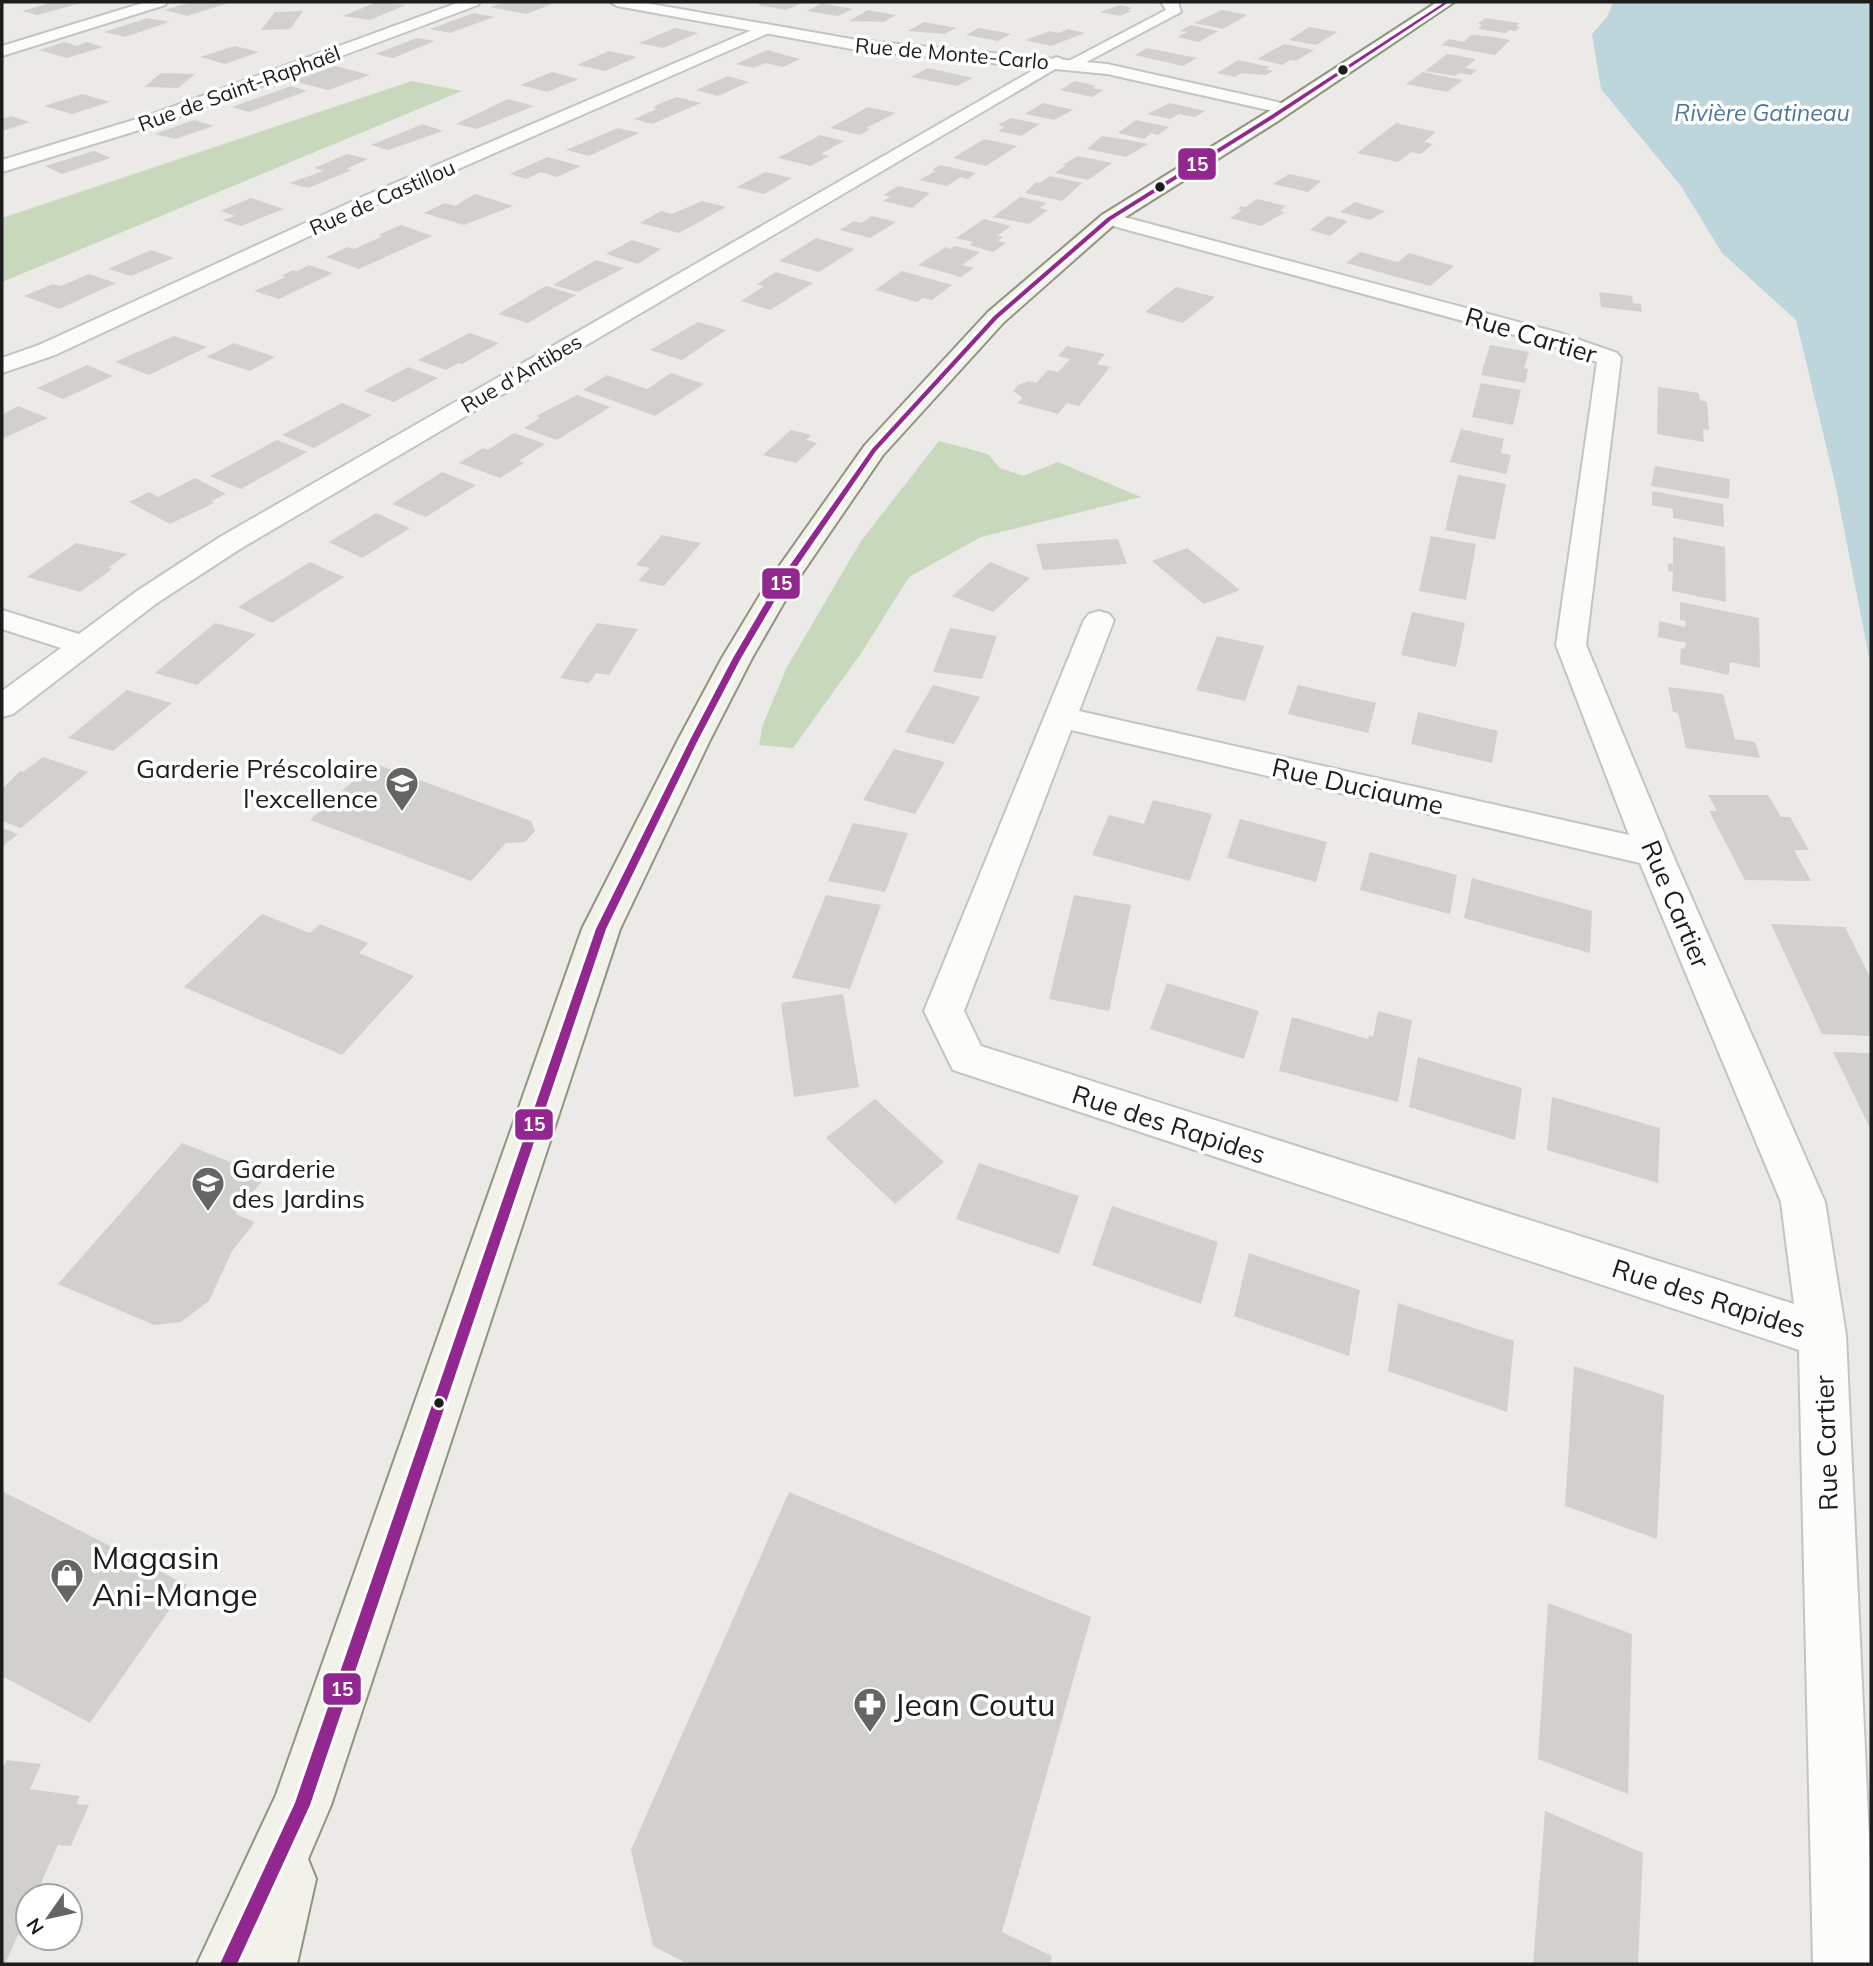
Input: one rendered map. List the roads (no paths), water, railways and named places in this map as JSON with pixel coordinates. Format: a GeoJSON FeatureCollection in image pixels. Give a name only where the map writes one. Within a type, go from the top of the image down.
{"type":"FeatureCollection","features":[{"type":"Feature","properties":{"kind":"main road"},"geometry":{"type":"LineString","coordinates":[[266,1964],[302,1805],[601,929],[694,740],[737,658],[780,585],[874,450],[996,317],[1110,219],[1447,2]]}},
{"type":"Feature","properties":{"kind":"main road"},"geometry":{"type":"LineString","coordinates":[[228,1964],[302,1805]]}},
{"type":"Feature","properties":{"kind":"street"},"geometry":{"type":"LineString","coordinates":[[2,51],[160,2]]}},
{"type":"Feature","properties":{"kind":"street","name":"Rue de Saint-Raphaël"},"geometry":{"type":"LineString","coordinates":[[2,166],[225,95],[473,2]]}},
{"type":"Feature","properties":{"kind":"street","name":"Rue de Monte-Carlo"},"geometry":{"type":"LineString","coordinates":[[617,2],[857,45],[1063,63],[1125,72],[1286,108]]}},
{"type":"Feature","properties":{"kind":"street","name":"Rue d'Antibes"},"geometry":{"type":"LineString","coordinates":[[2,707],[147,597],[230,543],[1063,63],[1174,12],[1173,5],[1168,2]]}},
{"type":"Feature","properties":{"kind":"street","name":"Rue de Castillou"},"geometry":{"type":"LineString","coordinates":[[2,366],[47,350],[369,201],[764,30]]}},
{"type":"Feature","properties":{"kind":"street","name":"Rue Cartier"},"geometry":{"type":"LineString","coordinates":[[1110,219],[1552,338],[1609,358],[1571,645],[1654,853],[1803,1202],[1822,1335],[1844,1964]]}},
{"type":"Feature","properties":{"kind":"street"},"geometry":{"type":"LineString","coordinates":[[2,619],[84,645]]}},
{"type":"Feature","properties":{"kind":"street","name":"Rue des Rapides"},"geometry":{"type":"LineString","coordinates":[[1099,620],[1063,718],[944,1011],[967,1058],[1822,1335]]}},
{"type":"Feature","properties":{"kind":"street","name":"Rue Duciaume"},"geometry":{"type":"LineString","coordinates":[[1063,718],[1654,853]]}},
{"type":"Feature","properties":{"kind":"water","name":"Rivière Gatineau"},"geometry":{"type":"Polygon","coordinates":[[[1613,2],[1871,2],[1871,667],[1835,483],[1796,320],[1722,253],[1681,186],[1601,89],[1592,34],[1607,17],[1613,2]]]}},
{"type":"Feature","properties":{"kind":"place","name":"Garderie Préscolaire l'excellence"},"geometry":{"type":"Point","coordinates":[402,813]}},
{"type":"Feature","properties":{"kind":"place","name":"Garderie des Jardins"},"geometry":{"type":"Point","coordinates":[208,1213]}},
{"type":"Feature","properties":{"kind":"place","name":"Magasin Ani-Mange"},"geometry":{"type":"Point","coordinates":[67,1605]}},
{"type":"Feature","properties":{"kind":"place","name":"Jean Coutu"},"geometry":{"type":"Point","coordinates":[870,1734]}}]}
